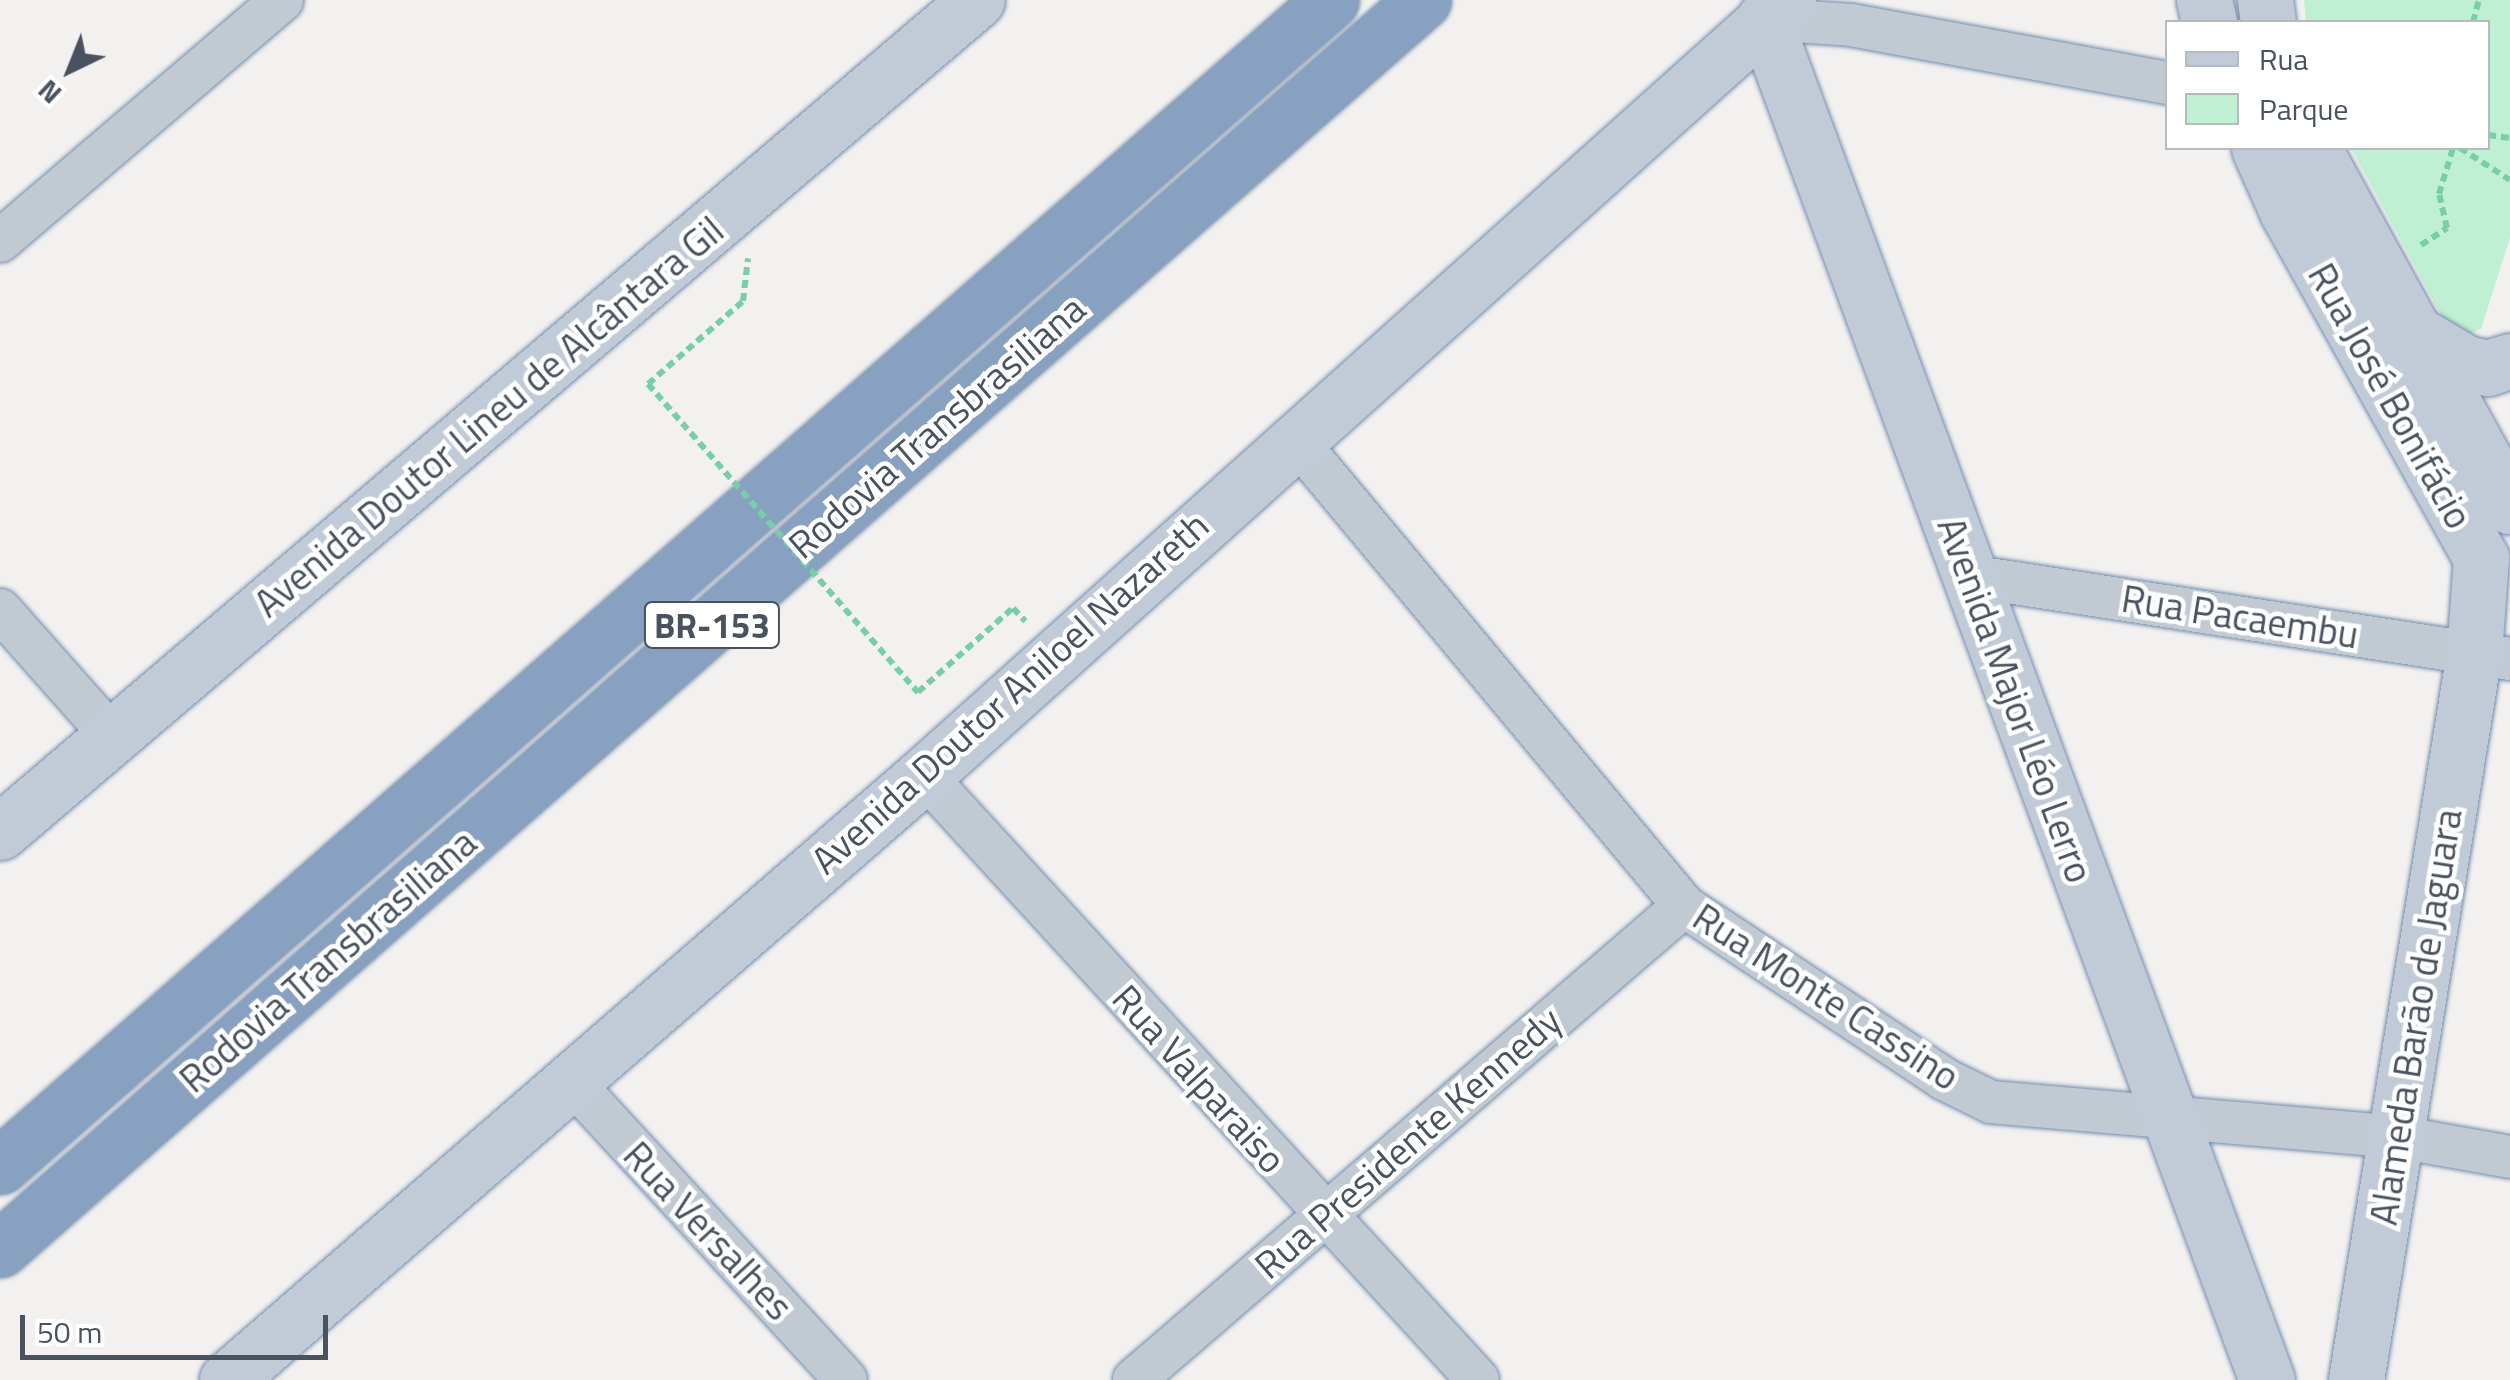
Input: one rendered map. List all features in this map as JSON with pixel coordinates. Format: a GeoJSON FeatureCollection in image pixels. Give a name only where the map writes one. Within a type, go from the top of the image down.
{"type":"FeatureCollection","features":[{"type":"Feature","properties":{"kind":"highway","name":"Rodovia Transbrasiliana"},"geometry":{"type":"LineString","coordinates":[[0,1166],[1331,0]]}},
{"type":"Feature","properties":{"kind":"highway","name":"Rodovia Transbrasiliana"},"geometry":{"type":"LineString","coordinates":[[0,1249],[1423,0]]}},
{"type":"Feature","properties":{"kind":"main road","name":"Avenida Doutor Lineu de Alcântara Gil"},"geometry":{"type":"LineString","coordinates":[[0,832],[977,0]]}},
{"type":"Feature","properties":{"kind":"main road","name":"Avenida Doutor Aniloel Nazareth"},"geometry":{"type":"LineString","coordinates":[[227,1380],[924,774],[1294,438],[1776,10]]}},
{"type":"Feature","properties":{"kind":"main road","name":"Avenida Major Léo Lerro"},"geometry":{"type":"LineString","coordinates":[[1776,10],[1970,576],[2268,1380]]}},
{"type":"Feature","properties":{"kind":"main road","name":"Rua José Bonifácio"},"geometry":{"type":"LineString","coordinates":[[2260,150],[2287,211],[2481,558],[2492,656]]}},
{"type":"Feature","properties":{"kind":"main road","name":"Rua José Bonifácio"},"geometry":{"type":"LineString","coordinates":[[2314,150],[2508,490]]}},
{"type":"Feature","properties":{"kind":"main road"},"geometry":{"type":"LineString","coordinates":[[2416,333],[2466,364],[2487,368],[2510,362]]}},
{"type":"Feature","properties":{"kind":"main road","name":"Alameda Barão de Jaguara"},"geometry":{"type":"LineString","coordinates":[[2356,1380],[2398,1137],[2492,656]]}},
{"type":"Feature","properties":{"kind":"street"},"geometry":{"type":"LineString","coordinates":[[0,241],[282,0]]}},
{"type":"Feature","properties":{"kind":"street"},"geometry":{"type":"LineString","coordinates":[[1776,10],[2165,82]]}},
{"type":"Feature","properties":{"kind":"street","name":"Rua Monte Cassino"},"geometry":{"type":"LineString","coordinates":[[1294,438],[1684,906],[1944,1079],[1991,1102],[2168,1112],[2398,1137],[2510,1157]]}},
{"type":"Feature","properties":{"kind":"street","name":"Rua Pacaembu"},"geometry":{"type":"LineString","coordinates":[[1970,576],[2492,656]]}},
{"type":"Feature","properties":{"kind":"street"},"geometry":{"type":"LineString","coordinates":[[0,610],[112,735]]}},
{"type":"Feature","properties":{"kind":"street","name":"Rua Valparaiso"},"geometry":{"type":"LineString","coordinates":[[924,774],[1322,1216],[1478,1380]]}},
{"type":"Feature","properties":{"kind":"street","name":"Rua Presidente Kennedy"},"geometry":{"type":"LineString","coordinates":[[1134,1380],[1684,906]]}},
{"type":"Feature","properties":{"kind":"street","name":"Rua Versalhes"},"geometry":{"type":"LineString","coordinates":[[571,1081],[846,1380]]}},
{"type":"Feature","properties":{"kind":"path"},"geometry":{"type":"LineString","coordinates":[[2418,247],[2447,228],[2439,194],[2456,150]]}},
{"type":"Feature","properties":{"kind":"path"},"geometry":{"type":"LineString","coordinates":[[2460,150],[2510,180]]}},
{"type":"Feature","properties":{"kind":"path"},"geometry":{"type":"LineString","coordinates":[[743,300],[648,384],[918,692],[1013,608]]}},
{"type":"Feature","properties":{"kind":"green space"},"geometry":{"type":"Polygon","coordinates":[[[2304,0],[2510,0],[2510,238],[2481,329],[2466,335],[2443,318],[2352,150],[2490,150],[2490,20],[2306,20],[2304,0]]]}}]}
